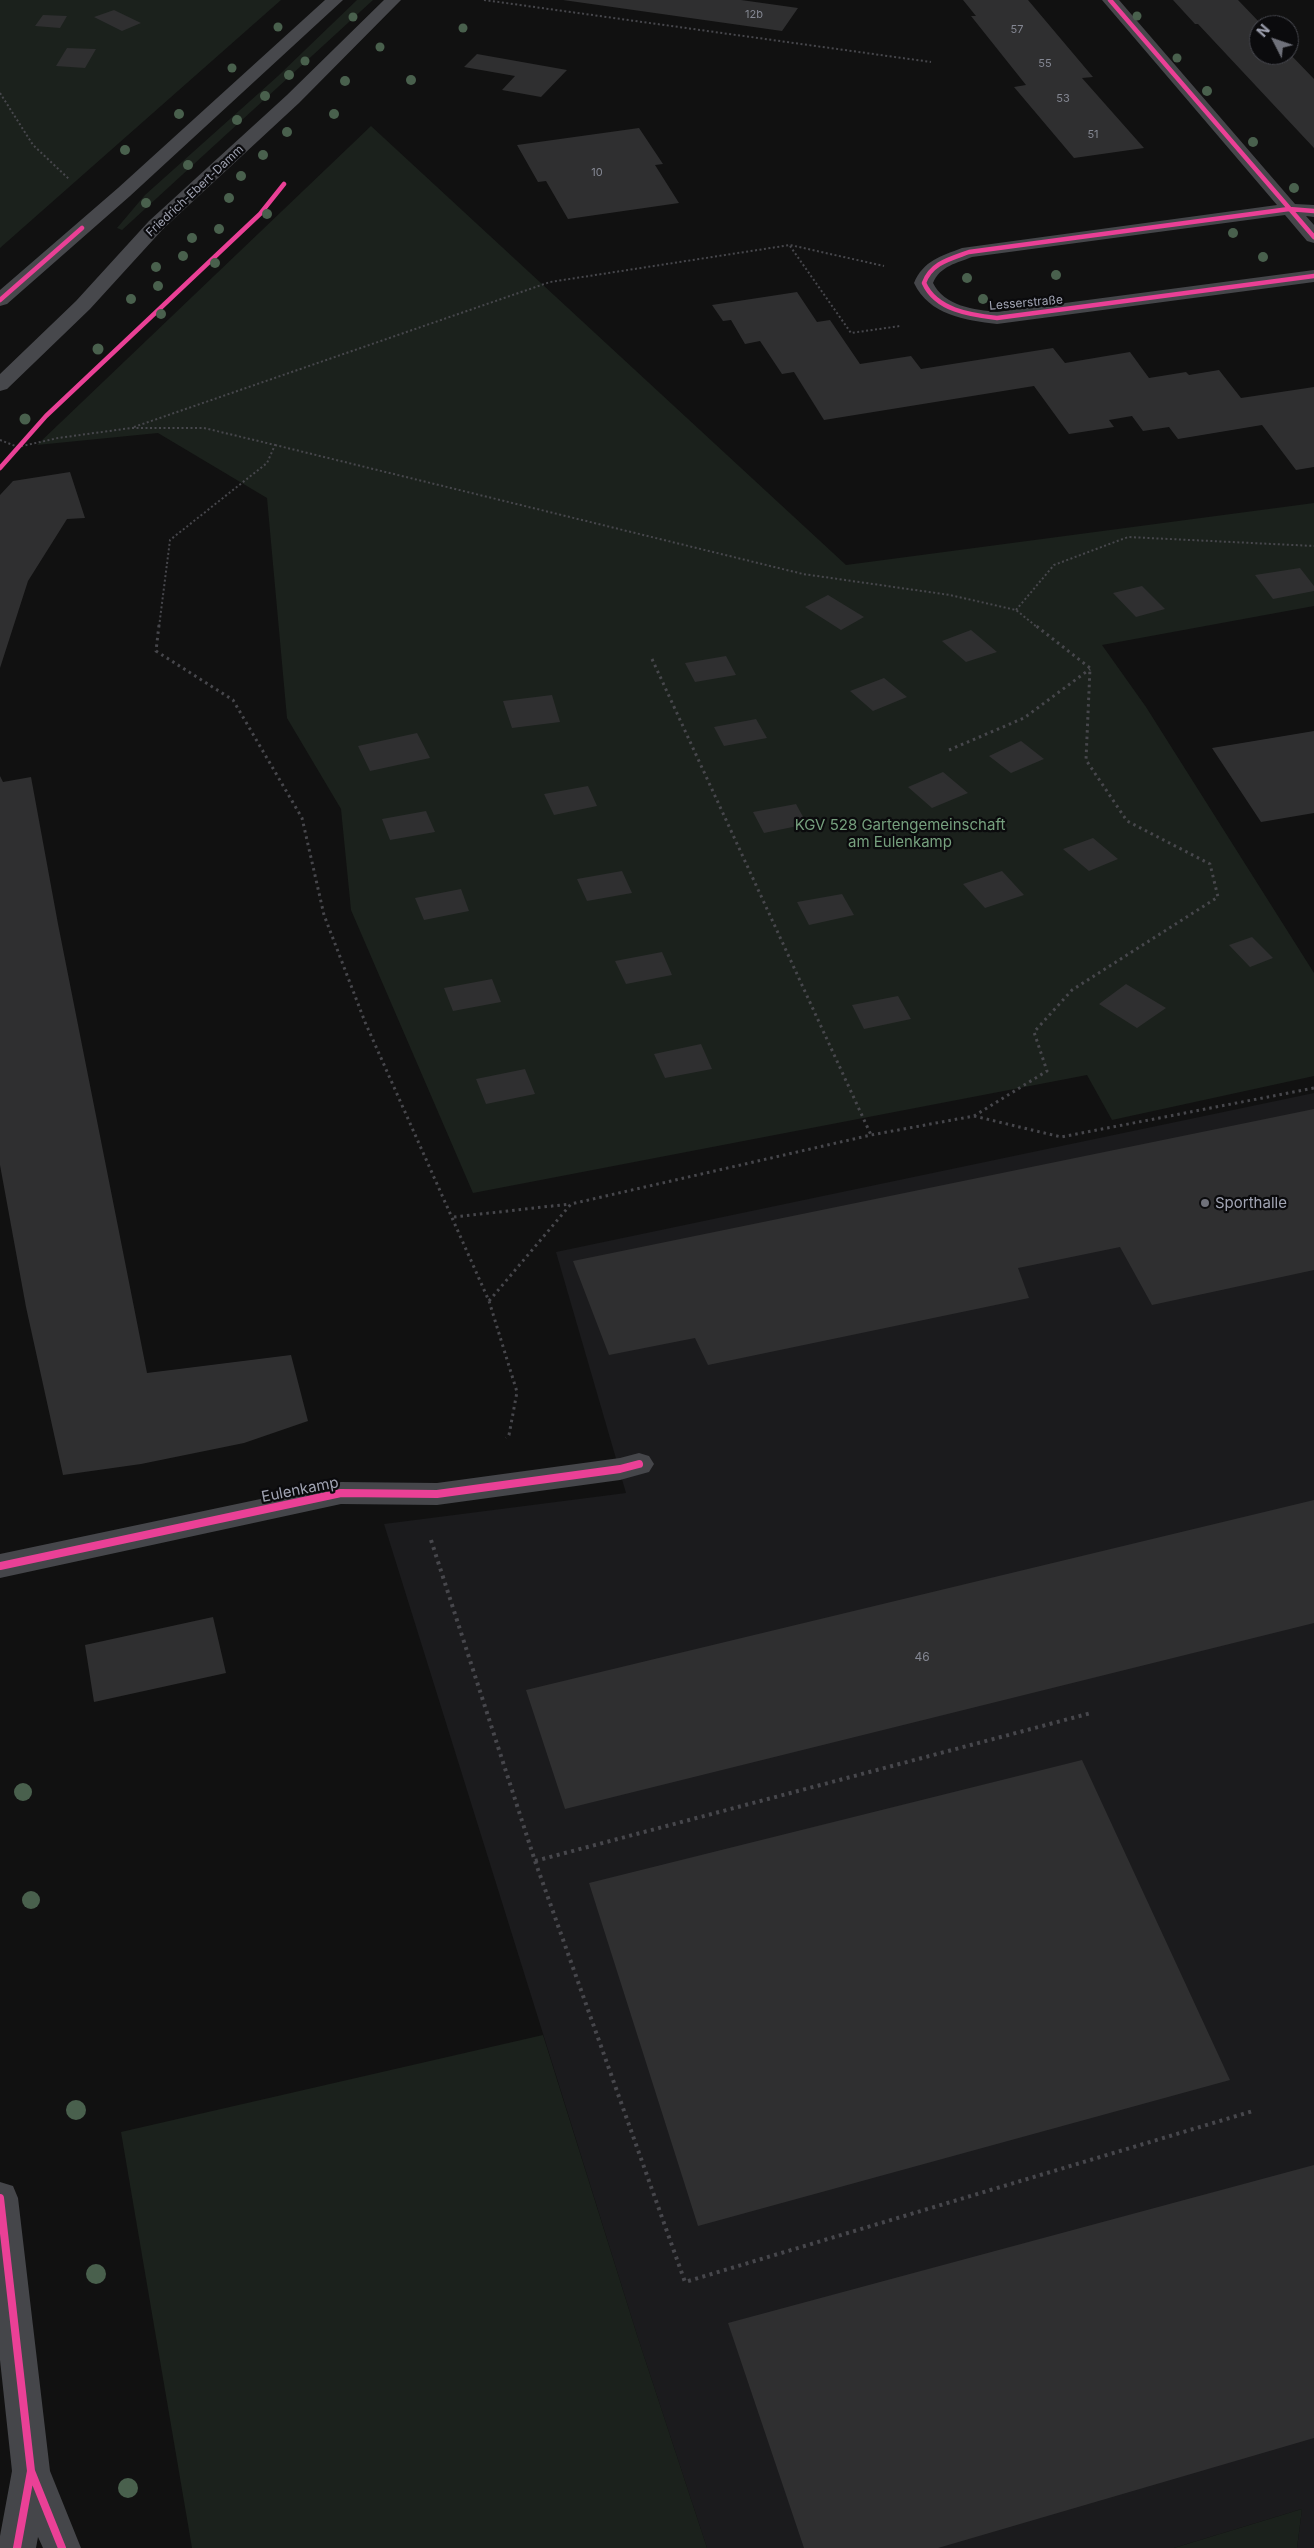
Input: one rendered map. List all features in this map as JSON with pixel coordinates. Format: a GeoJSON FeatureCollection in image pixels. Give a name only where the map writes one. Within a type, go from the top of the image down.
{"type":"FeatureCollection","features":[{"type":"Feature","properties":{"kind":"main road"},"geometry":{"type":"LineString","coordinates":[[0,300],[124,192],[335,0]]}},
{"type":"Feature","properties":{"kind":"main road","name":"Friedrich-Ebert-Damm"},"geometry":{"type":"LineString","coordinates":[[0,385],[82,305],[156,225],[293,99],[393,0]]}},
{"type":"Feature","properties":{"kind":"street"},"geometry":{"type":"LineString","coordinates":[[1110,0],[1314,237]]}},
{"type":"Feature","properties":{"kind":"street"},"geometry":{"type":"LineString","coordinates":[[926,275],[939,262],[969,252],[1289,209],[1314,210]]}},
{"type":"Feature","properties":{"kind":"street","name":"Lesserstraße"},"geometry":{"type":"LineString","coordinates":[[926,275],[924,282],[930,296],[949,309],[982,318],[1014,318],[1314,276]]}},
{"type":"Feature","properties":{"kind":"street","name":"Eulenkamp"},"geometry":{"type":"LineString","coordinates":[[0,1566],[341,1493],[437,1494],[620,1469],[639,1464]]}},
{"type":"Feature","properties":{"kind":"street"},"geometry":{"type":"LineString","coordinates":[[0,2198],[31,2471],[62,2548]]}},
{"type":"Feature","properties":{"kind":"street"},"geometry":{"type":"LineString","coordinates":[[17,2548],[31,2471]]}},
{"type":"Feature","properties":{"kind":"path"},"geometry":{"type":"LineString","coordinates":[[484,0],[931,62]]}},
{"type":"Feature","properties":{"kind":"path"},"geometry":{"type":"LineString","coordinates":[[0,92],[33,145],[70,180]]}},
{"type":"Feature","properties":{"kind":"path"},"geometry":{"type":"LineString","coordinates":[[131,428],[550,282],[790,246],[926,275]]}},
{"type":"Feature","properties":{"kind":"path"},"geometry":{"type":"LineString","coordinates":[[790,246],[851,333],[967,315]]}},
{"type":"Feature","properties":{"kind":"path"},"geometry":{"type":"LineString","coordinates":[[0,440],[18,447],[58,438],[131,428],[204,428],[803,574],[950,594],[1016,610],[1090,668]]}},
{"type":"Feature","properties":{"kind":"path"},"geometry":{"type":"LineString","coordinates":[[18,447],[29,435]]}},
{"type":"Feature","properties":{"kind":"path"},"geometry":{"type":"LineString","coordinates":[[275,445],[267,463],[170,540],[156,651],[234,700],[302,818],[324,914],[365,1022],[454,1218],[489,1301],[517,1392],[509,1435],[502,1441]]}},
{"type":"Feature","properties":{"kind":"path"},"geometry":{"type":"LineString","coordinates":[[1016,610],[1054,565],[1128,537],[1314,546]]}},
{"type":"Feature","properties":{"kind":"path"},"geometry":{"type":"LineString","coordinates":[[652,660],[871,1135]]}},
{"type":"Feature","properties":{"kind":"path"},"geometry":{"type":"LineString","coordinates":[[454,1218],[571,1204],[871,1135],[974,1116],[1047,1071],[1034,1032],[1072,990],[1218,897],[1210,864],[1127,821],[1086,760],[1090,668]]}},
{"type":"Feature","properties":{"kind":"path"},"geometry":{"type":"LineString","coordinates":[[949,750],[1024,718],[1090,668]]}},
{"type":"Feature","properties":{"kind":"path"},"geometry":{"type":"LineString","coordinates":[[974,1116],[1061,1137],[1314,1088]]}},
{"type":"Feature","properties":{"kind":"path"},"geometry":{"type":"LineString","coordinates":[[489,1301],[571,1204]]}},
{"type":"Feature","properties":{"kind":"path"},"geometry":{"type":"LineString","coordinates":[[437,1494],[425,1519],[535,1861],[685,2282],[1253,2111]]}},
{"type":"Feature","properties":{"kind":"path"},"geometry":{"type":"LineString","coordinates":[[535,1861],[1092,1713]]}},
{"type":"Feature","properties":{"kind":"shaded area"},"geometry":{"type":"Polygon","coordinates":[[[1314,1093],[1314,2548],[1297,2548],[1302,2509],[1174,2548],[707,2548],[637,2335],[384,1524],[626,1493],[556,1252],[1314,1093]]]}},
{"type":"Feature","properties":{"kind":"green space"},"geometry":{"type":"Polygon","coordinates":[[[0,0],[281,0],[0,248],[0,0]]]}},
{"type":"Feature","properties":{"kind":"green space"},"geometry":{"type":"Polygon","coordinates":[[[357,0],[373,0],[122,230],[117,228],[145,195],[278,76],[357,0]]]}},
{"type":"Feature","properties":{"kind":"green space","name":"KGV 528 Gartengemeinschaft am Eulenkamp"},"geometry":{"type":"Polygon","coordinates":[[[371,126],[846,565],[1314,503],[1314,606],[1102,645],[1146,707],[1314,973],[1314,1076],[1112,1120],[1087,1075],[473,1193],[351,910],[341,809],[287,718],[267,498],[158,433],[37,445],[371,126]]]}},
{"type":"Feature","properties":{"kind":"green space"},"geometry":{"type":"Polygon","coordinates":[[[543,2035],[637,2335],[707,2548],[192,2548],[121,2132],[543,2035]]]}},
{"type":"Feature","properties":{"kind":"green space"},"geometry":{"type":"Polygon","coordinates":[[[1302,2509],[1297,2548],[1174,2548],[1302,2509]]]}},
{"type":"Feature","properties":{"kind":"building"},"geometry":{"type":"Polygon","coordinates":[[[563,0],[741,0],[798,8],[782,31],[563,0]]]}},
{"type":"Feature","properties":{"kind":"building"},"geometry":{"type":"Polygon","coordinates":[[[963,0],[1028,0],[1093,77],[1082,78],[1144,148],[1074,158],[1014,87],[1026,85],[971,16],[976,16],[963,0]]]}},
{"type":"Feature","properties":{"kind":"building"},"geometry":{"type":"Polygon","coordinates":[[[1173,0],[1238,0],[1252,15],[1249,15],[1249,65],[1299,65],[1299,63],[1314,79],[1314,148],[1198,24],[1195,24],[1173,0]]]}},
{"type":"Feature","properties":{"kind":"building"},"geometry":{"type":"Polygon","coordinates":[[[114,10],[141,23],[122,31],[94,17],[114,10]]]}},
{"type":"Feature","properties":{"kind":"building"},"geometry":{"type":"Polygon","coordinates":[[[43,15],[67,16],[60,28],[35,26],[43,15]]]}},
{"type":"Feature","properties":{"kind":"building"},"geometry":{"type":"Polygon","coordinates":[[[67,48],[96,49],[85,68],[56,66],[67,48]]]}},
{"type":"Feature","properties":{"kind":"building"},"geometry":{"type":"Polygon","coordinates":[[[477,54],[567,70],[541,97],[502,90],[515,76],[464,67],[477,54]]]}},
{"type":"Feature","properties":{"kind":"building"},"geometry":{"type":"Polygon","coordinates":[[[639,128],[663,164],[655,165],[679,203],[568,219],[546,181],[538,182],[517,145],[639,128]]]}},
{"type":"Feature","properties":{"kind":"building"},"geometry":{"type":"Polygon","coordinates":[[[797,292],[817,322],[830,320],[860,364],[911,356],[921,369],[1053,348],[1065,363],[1130,352],[1149,378],[1186,372],[1189,375],[1219,370],[1241,398],[1314,387],[1314,467],[1296,470],[1262,425],[1178,439],[1169,427],[1143,431],[1132,416],[1109,420],[1114,427],[1069,434],[1034,386],[824,420],[794,372],[782,374],[760,341],[745,344],[731,320],[723,321],[712,305],[797,292]]]}},
{"type":"Feature","properties":{"kind":"building"},"geometry":{"type":"Polygon","coordinates":[[[70,472],[85,518],[67,519],[28,581],[0,668],[0,495],[13,481],[70,472]]]}},
{"type":"Feature","properties":{"kind":"building"},"geometry":{"type":"Polygon","coordinates":[[[1300,568],[1314,586],[1314,591],[1273,599],[1255,575],[1300,568]]]}},
{"type":"Feature","properties":{"kind":"building"},"geometry":{"type":"Polygon","coordinates":[[[1142,586],[1165,609],[1136,617],[1113,593],[1142,586]]]}},
{"type":"Feature","properties":{"kind":"building"},"geometry":{"type":"Polygon","coordinates":[[[828,595],[864,617],[841,630],[805,607],[828,595]]]}},
{"type":"Feature","properties":{"kind":"building"},"geometry":{"type":"Polygon","coordinates":[[[971,630],[997,652],[966,662],[942,641],[971,630]]]}},
{"type":"Feature","properties":{"kind":"building"},"geometry":{"type":"Polygon","coordinates":[[[726,656],[736,675],[695,682],[685,663],[726,656]]]}},
{"type":"Feature","properties":{"kind":"building"},"geometry":{"type":"Polygon","coordinates":[[[884,678],[907,697],[873,711],[850,691],[884,678]]]}},
{"type":"Feature","properties":{"kind":"building"},"geometry":{"type":"Polygon","coordinates":[[[552,695],[560,722],[512,728],[503,701],[552,695]]]}},
{"type":"Feature","properties":{"kind":"building"},"geometry":{"type":"Polygon","coordinates":[[[756,719],[767,738],[724,746],[714,727],[756,719]]]}},
{"type":"Feature","properties":{"kind":"building"},"geometry":{"type":"Polygon","coordinates":[[[1314,731],[1314,813],[1261,822],[1212,748],[1314,731]]]}},
{"type":"Feature","properties":{"kind":"building"},"geometry":{"type":"Polygon","coordinates":[[[417,733],[430,758],[370,771],[358,746],[417,733]]]}},
{"type":"Feature","properties":{"kind":"building"},"geometry":{"type":"Polygon","coordinates":[[[1021,741],[1044,759],[1011,773],[989,756],[1021,741]]]}},
{"type":"Feature","properties":{"kind":"building"},"geometry":{"type":"Polygon","coordinates":[[[943,772],[968,793],[932,808],[908,787],[943,772]]]}},
{"type":"Feature","properties":{"kind":"building"},"geometry":{"type":"Polygon","coordinates":[[[0,776],[3,782],[31,777],[58,924],[147,1373],[291,1355],[308,1421],[244,1443],[141,1464],[63,1475],[26,1307],[0,1165],[0,776]]]}},
{"type":"Feature","properties":{"kind":"building"},"geometry":{"type":"Polygon","coordinates":[[[588,786],[597,806],[554,815],[544,794],[588,786]]]}},
{"type":"Feature","properties":{"kind":"building"},"geometry":{"type":"Polygon","coordinates":[[[796,804],[807,824],[764,833],[753,812],[796,804]]]}},
{"type":"Feature","properties":{"kind":"building"},"geometry":{"type":"Polygon","coordinates":[[[426,811],[435,832],[390,840],[382,819],[426,811]]]}},
{"type":"Feature","properties":{"kind":"building"},"geometry":{"type":"Polygon","coordinates":[[[1093,838],[1118,859],[1089,871],[1063,849],[1093,838]]]}},
{"type":"Feature","properties":{"kind":"building"},"geometry":{"type":"Polygon","coordinates":[[[622,871],[632,893],[587,901],[577,879],[622,871]]]}},
{"type":"Feature","properties":{"kind":"building"},"geometry":{"type":"Polygon","coordinates":[[[1002,871],[1024,895],[985,908],[963,884],[1002,871]]]}},
{"type":"Feature","properties":{"kind":"building"},"geometry":{"type":"Polygon","coordinates":[[[461,889],[469,911],[424,920],[415,898],[461,889]]]}},
{"type":"Feature","properties":{"kind":"building"},"geometry":{"type":"Polygon","coordinates":[[[842,894],[854,915],[809,925],[797,902],[842,894]]]}},
{"type":"Feature","properties":{"kind":"building"},"geometry":{"type":"Polygon","coordinates":[[[1252,937],[1273,958],[1250,967],[1229,945],[1252,937]]]}},
{"type":"Feature","properties":{"kind":"building"},"geometry":{"type":"Polygon","coordinates":[[[662,952],[672,975],[626,984],[615,961],[662,952]]]}},
{"type":"Feature","properties":{"kind":"building"},"geometry":{"type":"Polygon","coordinates":[[[492,979],[501,1002],[453,1011],[444,988],[492,979]]]}},
{"type":"Feature","properties":{"kind":"building"},"geometry":{"type":"Polygon","coordinates":[[[1126,984],[1166,1008],[1137,1028],[1099,1004],[1126,984]]]}},
{"type":"Feature","properties":{"kind":"building"},"geometry":{"type":"Polygon","coordinates":[[[898,996],[911,1019],[864,1029],[852,1005],[898,996]]]}},
{"type":"Feature","properties":{"kind":"building"},"geometry":{"type":"Polygon","coordinates":[[[701,1044],[712,1069],[665,1078],[654,1054],[701,1044]]]}},
{"type":"Feature","properties":{"kind":"building"},"geometry":{"type":"Polygon","coordinates":[[[525,1069],[535,1094],[486,1104],[476,1079],[525,1069]]]}},
{"type":"Feature","properties":{"kind":"building"},"geometry":{"type":"Polygon","coordinates":[[[1314,1109],[1314,1270],[1152,1305],[1120,1247],[1018,1268],[1029,1298],[708,1365],[695,1338],[609,1355],[573,1261],[1314,1109]]]}},
{"type":"Feature","properties":{"kind":"building"},"geometry":{"type":"Polygon","coordinates":[[[1314,1500],[1314,1623],[565,1809],[526,1690],[1314,1500]]]}},
{"type":"Feature","properties":{"kind":"building"},"geometry":{"type":"Polygon","coordinates":[[[213,1617],[226,1673],[94,1702],[85,1645],[213,1617]]]}},
{"type":"Feature","properties":{"kind":"building"},"geometry":{"type":"Polygon","coordinates":[[[1082,1760],[1230,2080],[698,2226],[589,1883],[1082,1760]]]}},
{"type":"Feature","properties":{"kind":"building"},"geometry":{"type":"Polygon","coordinates":[[[1314,2165],[1314,2438],[938,2548],[804,2548],[728,2323],[1314,2165]]]}},
{"type":"Feature","properties":{"kind":"cycle path"},"geometry":{"type":"LineString","coordinates":[[1110,0],[1314,237]]}},
{"type":"Feature","properties":{"kind":"cycle path"},"geometry":{"type":"LineString","coordinates":[[0,468],[46,416],[260,214],[284,184]]}},
{"type":"Feature","properties":{"kind":"cycle path"},"geometry":{"type":"LineString","coordinates":[[1314,211],[1289,209],[969,252],[942,262],[928,272],[924,283],[929,293],[940,303],[976,316],[997,318],[1314,276]]}},
{"type":"Feature","properties":{"kind":"cycle path"},"geometry":{"type":"LineString","coordinates":[[0,300],[82,228]]}},
{"type":"Feature","properties":{"kind":"cycle path"},"geometry":{"type":"LineString","coordinates":[[0,1566],[341,1493],[437,1494],[620,1469],[639,1464]]}},
{"type":"Feature","properties":{"kind":"cycle path"},"geometry":{"type":"LineString","coordinates":[[0,2198],[31,2471],[62,2548]]}},
{"type":"Feature","properties":{"kind":"cycle path"},"geometry":{"type":"LineString","coordinates":[[17,2548],[31,2471]]}},
{"type":"Feature","properties":{"kind":"place","name":"Sporthalle"},"geometry":{"type":"Point","coordinates":[1205,1203]}}]}
